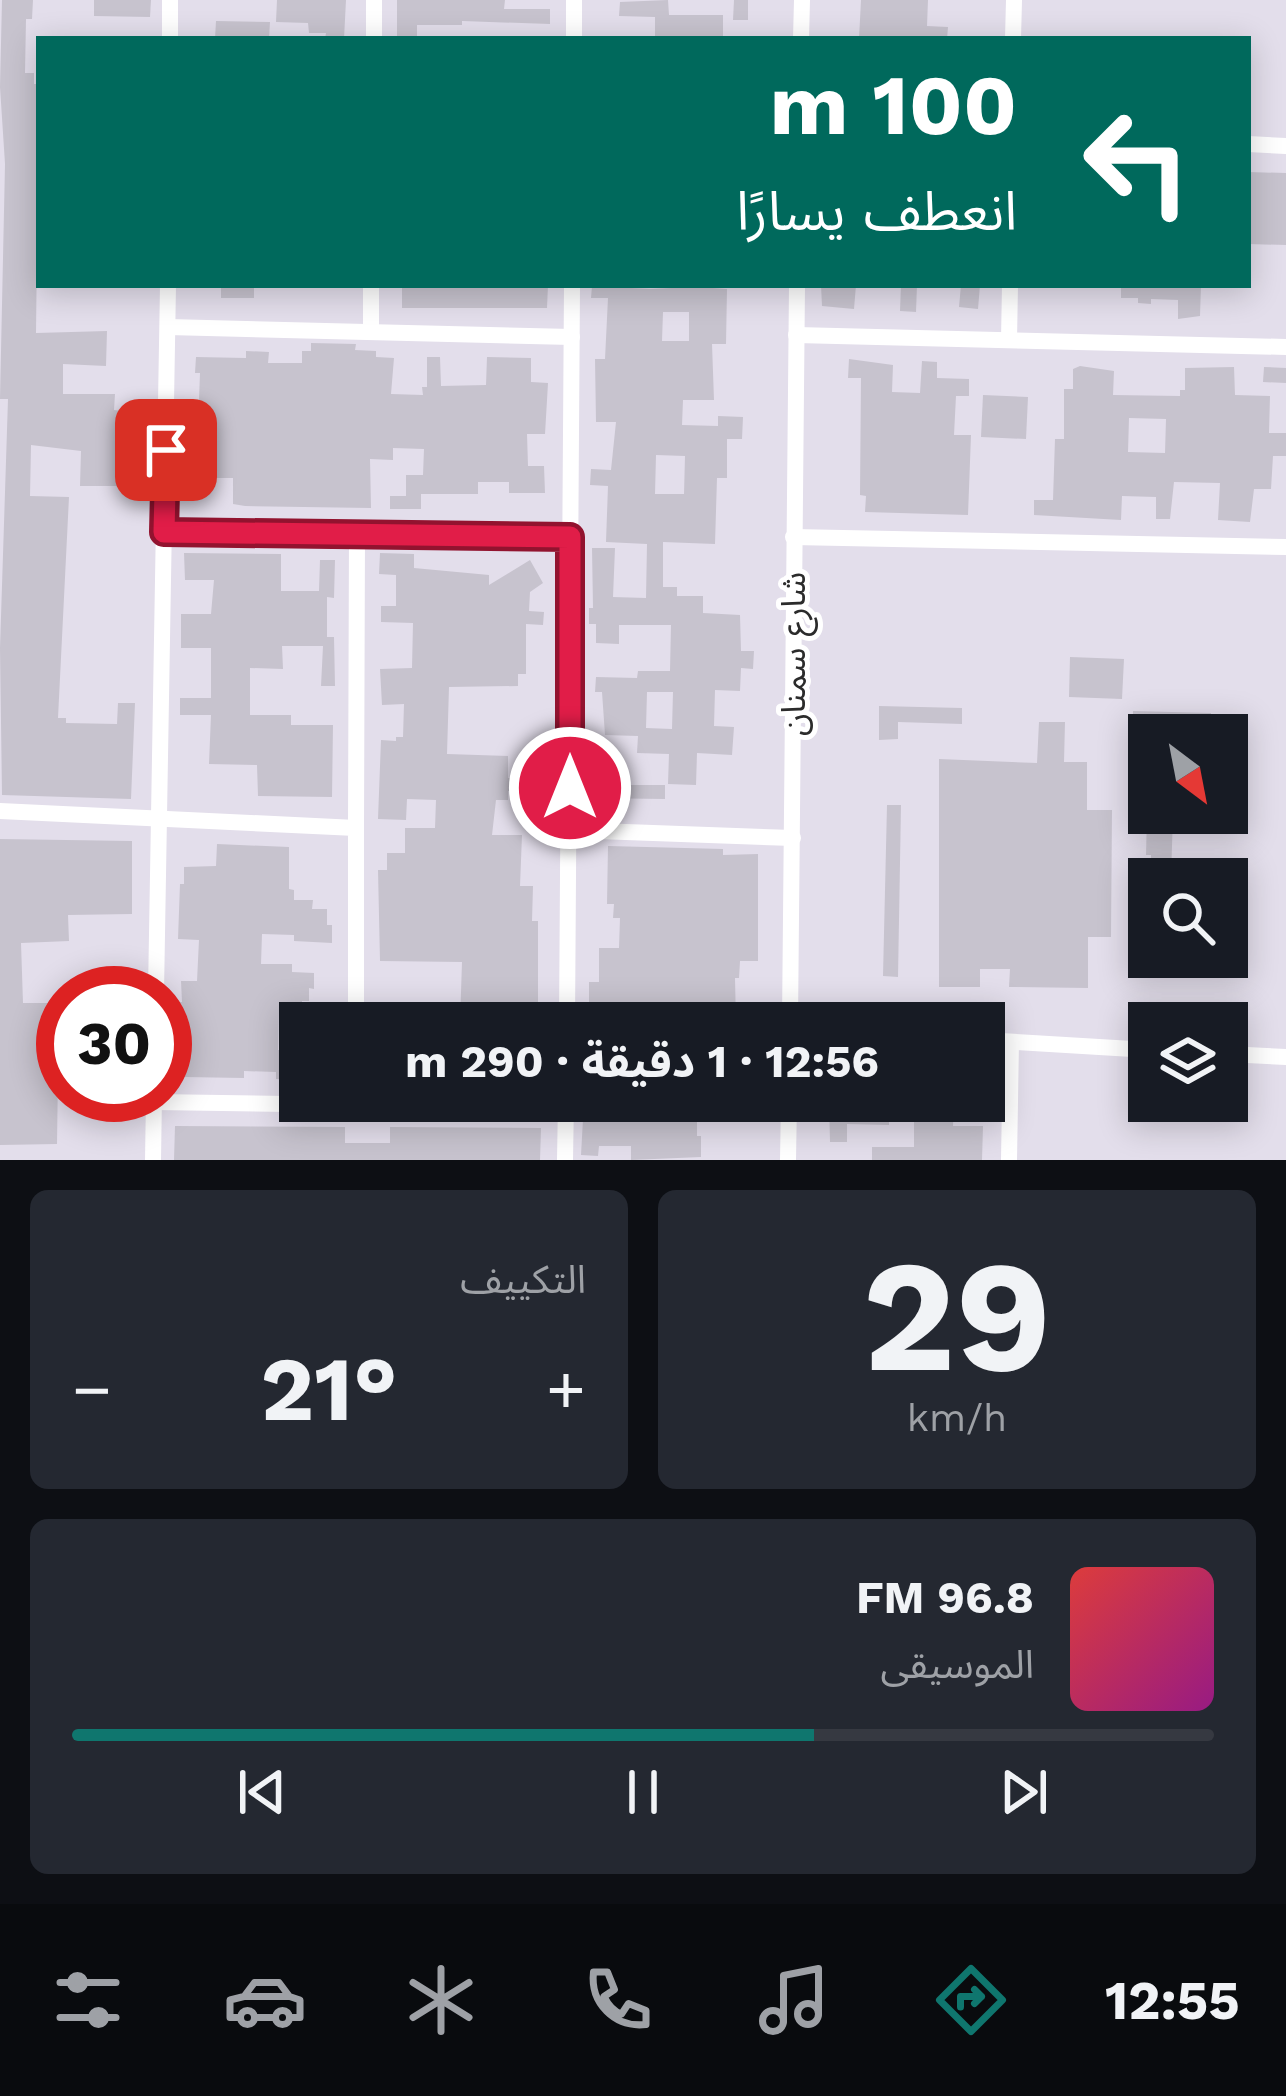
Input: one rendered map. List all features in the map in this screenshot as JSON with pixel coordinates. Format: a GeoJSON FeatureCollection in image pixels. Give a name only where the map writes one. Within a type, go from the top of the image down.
{"type":"FeatureCollection","features":[{"type":"Feature","properties":{"kind":"street"},"geometry":{"type":"LineString","coordinates":[[170,0],[170,36]]}},
{"type":"Feature","properties":{"kind":"street"},"geometry":{"type":"LineString","coordinates":[[374,0],[374,36]]}},
{"type":"Feature","properties":{"kind":"street"},"geometry":{"type":"LineString","coordinates":[[574,0],[574,36]]}},
{"type":"Feature","properties":{"kind":"street"},"geometry":{"type":"LineString","coordinates":[[801,36],[802,0]]}},
{"type":"Feature","properties":{"kind":"street"},"geometry":{"type":"LineString","coordinates":[[1013,36],[1014,0]]}},
{"type":"Feature","properties":{"kind":"street"},"geometry":{"type":"LineString","coordinates":[[1251,145],[1286,146]]}},
{"type":"Feature","properties":{"kind":"street"},"geometry":{"type":"LineString","coordinates":[[156,966],[168,288]]}},
{"type":"Feature","properties":{"kind":"street"},"geometry":{"type":"LineString","coordinates":[[371,288],[371,332]]}},
{"type":"Feature","properties":{"kind":"street"},"geometry":{"type":"LineString","coordinates":[[567,1002],[572,288]]}},
{"type":"Feature","properties":{"kind":"street","name":"شارع سمنان"},"geometry":{"type":"LineString","coordinates":[[790,1002],[797,288]]}},
{"type":"Feature","properties":{"kind":"street"},"geometry":{"type":"LineString","coordinates":[[1010,288],[1010,340]]}},
{"type":"Feature","properties":{"kind":"street"},"geometry":{"type":"LineString","coordinates":[[168,327],[572,337]]}},
{"type":"Feature","properties":{"kind":"street"},"geometry":{"type":"LineString","coordinates":[[796,335],[1286,347]]}},
{"type":"Feature","properties":{"kind":"street"},"geometry":{"type":"LineString","coordinates":[[164,532],[570,537]]}},
{"type":"Feature","properties":{"kind":"street"},"geometry":{"type":"LineString","coordinates":[[356,1002],[357,533]]}},
{"type":"Feature","properties":{"kind":"street"},"geometry":{"type":"LineString","coordinates":[[793,537],[1286,547]]}},
{"type":"Feature","properties":{"kind":"street"},"geometry":{"type":"LineString","coordinates":[[2,813],[356,828]]}},
{"type":"Feature","properties":{"kind":"street"},"geometry":{"type":"LineString","coordinates":[[570,830],[793,838]]}},
{"type":"Feature","properties":{"kind":"street"},"geometry":{"type":"LineString","coordinates":[[1005,1042],[1128,1049]]}},
{"type":"Feature","properties":{"kind":"street"},"geometry":{"type":"LineString","coordinates":[[1009,1160],[1011,1042]]}},
{"type":"Feature","properties":{"kind":"street"},"geometry":{"type":"LineString","coordinates":[[1248,1055],[1286,1057]]}},
{"type":"Feature","properties":{"kind":"street"},"geometry":{"type":"LineString","coordinates":[[192,1100],[279,1101]]}},
{"type":"Feature","properties":{"kind":"street"},"geometry":{"type":"LineString","coordinates":[[153,1160],[154,1122]]}},
{"type":"Feature","properties":{"kind":"street"},"geometry":{"type":"LineString","coordinates":[[565,1160],[566,1122]]}},
{"type":"Feature","properties":{"kind":"street"},"geometry":{"type":"LineString","coordinates":[[788,1160],[789,1122]]}},
{"type":"Feature","properties":{"kind":"building"},"geometry":{"type":"Polygon","coordinates":[[[2,0],[33,0],[32,19],[26,19],[25,73],[34,73],[36,84],[36,333],[107,331],[106,366],[63,364],[63,394],[115,394],[114,410],[137,413],[137,423],[143,423],[143,477],[139,477],[139,486],[80,486],[81,451],[31,445],[30,496],[69,497],[58,718],[66,718],[66,723],[117,724],[118,703],[135,703],[131,799],[2,795],[0,648],[8,399],[0,399],[5,164],[2,0]]]}},
{"type":"Feature","properties":{"kind":"building"},"geometry":{"type":"Polygon","coordinates":[[[94,0],[151,0],[150,17],[94,16],[94,0]]]}},
{"type":"Feature","properties":{"kind":"building"},"geometry":{"type":"Polygon","coordinates":[[[277,0],[346,0],[344,36],[309,33],[308,23],[276,22],[277,0]]]}},
{"type":"Feature","properties":{"kind":"building"},"geometry":{"type":"Polygon","coordinates":[[[397,0],[505,0],[504,9],[550,9],[550,24],[462,21],[462,25],[417,25],[417,36],[397,36],[397,0]]]}},
{"type":"Feature","properties":{"kind":"building"},"geometry":{"type":"Polygon","coordinates":[[[668,0],[669,15],[723,15],[723,36],[655,36],[655,17],[619,16],[620,2],[668,0]]]}},
{"type":"Feature","properties":{"kind":"building"},"geometry":{"type":"Polygon","coordinates":[[[734,0],[748,0],[748,20],[733,20],[734,0]]]}},
{"type":"Feature","properties":{"kind":"building"},"geometry":{"type":"Polygon","coordinates":[[[861,0],[928,0],[927,26],[948,27],[947,36],[859,36],[861,0]]]}},
{"type":"Feature","properties":{"kind":"building"},"geometry":{"type":"Polygon","coordinates":[[[216,21],[270,22],[269,36],[215,36],[216,21]]]}},
{"type":"Feature","properties":{"kind":"building"},"geometry":{"type":"Polygon","coordinates":[[[1251,172],[1286,173],[1286,245],[1251,244],[1251,172]]]}},
{"type":"Feature","properties":{"kind":"building"},"geometry":{"type":"Polygon","coordinates":[[[221,288],[254,288],[254,298],[221,298],[221,288]]]}},
{"type":"Feature","properties":{"kind":"building"},"geometry":{"type":"Polygon","coordinates":[[[402,288],[548,288],[547,308],[402,308],[402,288]]]}},
{"type":"Feature","properties":{"kind":"building"},"geometry":{"type":"Polygon","coordinates":[[[592,288],[727,289],[726,344],[712,344],[714,400],[683,400],[682,425],[718,426],[718,416],[743,417],[742,439],[727,439],[727,478],[717,478],[715,544],[663,542],[663,587],[677,587],[677,596],[703,596],[703,613],[740,615],[741,651],[754,651],[753,669],[741,668],[740,691],[715,690],[714,726],[734,727],[732,755],[697,753],[696,785],[668,784],[669,754],[637,753],[638,736],[605,735],[602,692],[595,692],[596,677],[637,678],[638,671],[670,671],[671,625],[619,625],[619,644],[596,643],[596,624],[589,624],[592,548],[615,548],[613,597],[646,598],[647,544],[606,542],[608,486],[590,485],[591,469],[611,470],[616,422],[596,422],[595,359],[605,359],[608,298],[591,298],[592,288]],[[663,312],[662,341],[689,341],[689,312],[663,312]],[[656,455],[655,494],[684,494],[685,456],[656,455]],[[647,692],[646,728],[672,729],[673,692],[647,692]]]}},
{"type":"Feature","properties":{"kind":"building"},"geometry":{"type":"Polygon","coordinates":[[[821,288],[856,288],[854,309],[822,306],[821,288]]]}},
{"type":"Feature","properties":{"kind":"building"},"geometry":{"type":"Polygon","coordinates":[[[901,288],[917,288],[916,312],[900,311],[901,288]]]}},
{"type":"Feature","properties":{"kind":"building"},"geometry":{"type":"Polygon","coordinates":[[[961,288],[980,288],[978,309],[959,307],[961,288]]]}},
{"type":"Feature","properties":{"kind":"building"},"geometry":{"type":"Polygon","coordinates":[[[1121,288],[1201,288],[1200,316],[1178,319],[1178,300],[1151,299],[1151,304],[1121,298],[1121,288]]]}},
{"type":"Feature","properties":{"kind":"building"},"geometry":{"type":"Polygon","coordinates":[[[311,343],[356,344],[355,350],[394,358],[391,394],[423,395],[427,357],[440,357],[441,386],[486,385],[487,357],[531,358],[531,382],[548,383],[545,434],[527,434],[528,466],[544,466],[545,493],[509,493],[509,482],[478,482],[478,494],[421,494],[421,509],[390,509],[390,496],[406,496],[406,475],[423,475],[424,449],[393,448],[393,460],[370,459],[371,508],[245,506],[233,504],[233,478],[186,478],[186,462],[178,462],[178,448],[191,448],[191,428],[198,428],[196,357],[246,358],[246,351],[269,352],[268,363],[302,363],[302,351],[311,351],[311,343]]]}},
{"type":"Feature","properties":{"kind":"building"},"geometry":{"type":"Polygon","coordinates":[[[849,359],[893,365],[892,392],[920,393],[922,361],[937,362],[937,378],[969,379],[969,396],[956,396],[954,435],[971,435],[968,515],[865,512],[866,496],[860,495],[861,378],[848,378],[849,359]]]}},
{"type":"Feature","properties":{"kind":"building"},"geometry":{"type":"Polygon","coordinates":[[[1234,367],[1235,395],[1270,396],[1269,433],[1286,433],[1286,456],[1273,456],[1271,489],[1254,489],[1250,522],[1218,520],[1220,483],[1174,482],[1170,519],[1156,519],[1156,497],[1122,496],[1121,520],[1034,515],[1034,500],[1053,500],[1055,439],[1064,439],[1064,389],[1073,389],[1073,369],[1114,371],[1113,395],[1180,396],[1180,390],[1185,390],[1185,368],[1234,367]],[[1129,418],[1128,452],[1165,453],[1166,419],[1129,418]]]}},
{"type":"Feature","properties":{"kind":"building"},"geometry":{"type":"Polygon","coordinates":[[[1264,367],[1286,368],[1286,383],[1263,382],[1264,367]]]}},
{"type":"Feature","properties":{"kind":"building"},"geometry":{"type":"Polygon","coordinates":[[[983,395],[1028,397],[1026,439],[981,437],[983,395]]]}},
{"type":"Feature","properties":{"kind":"building"},"geometry":{"type":"Polygon","coordinates":[[[184,553],[281,554],[281,591],[319,591],[320,560],[335,560],[334,598],[327,597],[327,637],[334,637],[335,686],[321,686],[323,646],[282,646],[283,669],[250,668],[250,715],[291,715],[291,725],[333,725],[332,797],[258,796],[257,765],[209,764],[211,715],[180,715],[180,698],[211,698],[211,648],[181,648],[181,614],[211,614],[214,580],[185,580],[184,553]]]}},
{"type":"Feature","properties":{"kind":"building"},"geometry":{"type":"Polygon","coordinates":[[[380,553],[414,554],[414,568],[489,575],[489,585],[530,560],[543,583],[530,592],[529,611],[544,612],[543,625],[526,624],[526,674],[518,674],[518,686],[449,687],[447,754],[508,756],[508,778],[556,781],[555,793],[508,791],[508,800],[496,800],[492,835],[522,835],[520,886],[533,886],[532,921],[538,921],[538,1002],[461,1002],[462,962],[380,961],[378,870],[387,870],[387,853],[405,853],[405,828],[435,828],[436,800],[407,799],[406,820],[378,819],[381,740],[403,737],[404,704],[382,705],[380,669],[412,668],[413,623],[381,622],[381,606],[396,606],[396,575],[379,574],[380,553]]]}},
{"type":"Feature","properties":{"kind":"building"},"geometry":{"type":"Polygon","coordinates":[[[1070,657],[1124,659],[1122,699],[1069,697],[1070,657]]]}},
{"type":"Feature","properties":{"kind":"building"},"geometry":{"type":"Polygon","coordinates":[[[879,706],[962,708],[962,724],[898,722],[898,739],[879,740],[879,706]]]}},
{"type":"Feature","properties":{"kind":"building"},"geometry":{"type":"Polygon","coordinates":[[[1133,711],[1211,713],[1211,714],[1133,711]]]}},
{"type":"Feature","properties":{"kind":"building"},"geometry":{"type":"Polygon","coordinates":[[[1039,722],[1065,722],[1064,762],[1087,762],[1087,810],[1112,810],[1111,937],[1088,937],[1088,988],[1009,987],[1010,969],[980,969],[980,987],[939,987],[939,759],[1037,763],[1039,722]]]}},
{"type":"Feature","properties":{"kind":"building"},"geometry":{"type":"Polygon","coordinates":[[[615,762],[616,785],[665,785],[665,799],[589,798],[590,763],[615,762]]]}},
{"type":"Feature","properties":{"kind":"building"},"geometry":{"type":"Polygon","coordinates":[[[887,805],[901,805],[898,977],[883,976],[887,805]]]}},
{"type":"Feature","properties":{"kind":"building"},"geometry":{"type":"Polygon","coordinates":[[[1146,834],[1172,834],[1172,858],[1146,855],[1146,834]]]}},
{"type":"Feature","properties":{"kind":"building"},"geometry":{"type":"Polygon","coordinates":[[[0,839],[132,841],[132,914],[68,915],[69,941],[21,943],[23,1003],[36,1003],[36,1122],[57,1122],[57,1144],[0,1145],[0,839]]]}},
{"type":"Feature","properties":{"kind":"building"},"geometry":{"type":"Polygon","coordinates":[[[217,844],[289,847],[289,889],[294,890],[294,900],[313,900],[312,909],[327,909],[327,925],[332,925],[332,943],[262,934],[261,964],[292,964],[292,972],[314,973],[309,1001],[279,1002],[279,1079],[276,1072],[244,1071],[244,1078],[192,1077],[192,981],[197,981],[199,940],[178,939],[180,884],[184,884],[184,867],[216,866],[217,844]]]}},
{"type":"Feature","properties":{"kind":"building"},"geometry":{"type":"Polygon","coordinates":[[[608,846],[758,854],[758,961],[740,961],[736,1002],[589,1002],[589,982],[599,982],[599,948],[619,948],[620,918],[613,918],[614,904],[607,904],[608,846]]]}},
{"type":"Feature","properties":{"kind":"building"},"geometry":{"type":"Polygon","coordinates":[[[583,1122],[697,1122],[697,1136],[701,1136],[701,1157],[631,1160],[631,1146],[599,1146],[598,1156],[581,1155],[583,1122]]]}},
{"type":"Feature","properties":{"kind":"building"},"geometry":{"type":"Polygon","coordinates":[[[830,1122],[889,1122],[847,1124],[847,1142],[830,1142],[830,1122]]]}},
{"type":"Feature","properties":{"kind":"building"},"geometry":{"type":"Polygon","coordinates":[[[914,1122],[983,1126],[982,1160],[872,1160],[872,1147],[914,1147],[914,1122]]]}},
{"type":"Feature","properties":{"kind":"building"},"geometry":{"type":"Polygon","coordinates":[[[175,1126],[345,1127],[345,1143],[390,1143],[390,1127],[541,1128],[540,1160],[174,1160],[175,1126]]]}},
{"type":"Feature","properties":{"kind":"route"},"geometry":{"type":"LineString","coordinates":[[166,450],[164,532],[570,537],[570,788]]}}]}
